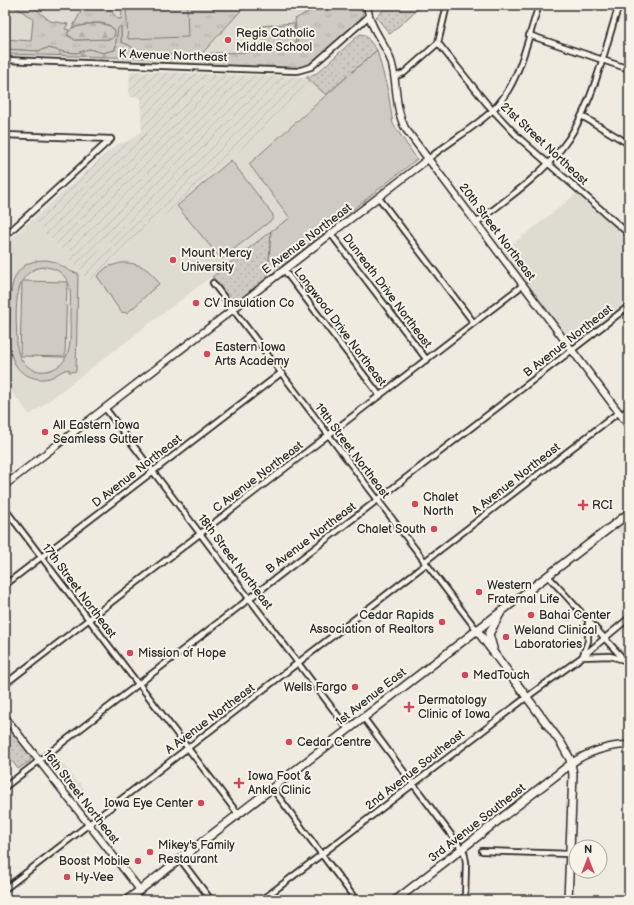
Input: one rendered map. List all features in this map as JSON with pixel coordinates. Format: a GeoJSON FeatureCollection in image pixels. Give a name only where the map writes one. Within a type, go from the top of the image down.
{"type":"FeatureCollection","features":[{"type":"Feature","properties":{"kind":"main road","name":"1st Avenue East"},"geometry":{"type":"LineString","coordinates":[[127,900],[476,629],[548,576],[629,513]]}},
{"type":"Feature","properties":{"kind":"main road"},"geometry":{"type":"LineString","coordinates":[[499,661],[489,636],[502,610]]}},
{"type":"Feature","properties":{"kind":"main road"},"geometry":{"type":"LineString","coordinates":[[476,629],[565,749],[572,763],[573,783],[571,839]]}},
{"type":"Feature","properties":{"kind":"main road","name":"3rd Avenue Southeast"},"geometry":{"type":"LineString","coordinates":[[396,900],[572,763]]}},
{"type":"Feature","properties":{"kind":"main road"},"geometry":{"type":"LineString","coordinates":[[554,777],[568,775],[573,783]]}},
{"type":"Feature","properties":{"kind":"main road"},"geometry":{"type":"LineString","coordinates":[[568,900],[569,879]]}},
{"type":"Feature","properties":{"kind":"street"},"geometry":{"type":"LineString","coordinates":[[367,5],[368,17]]}},
{"type":"Feature","properties":{"kind":"street"},"geometry":{"type":"LineString","coordinates":[[394,77],[404,74],[438,43],[446,5]]}},
{"type":"Feature","properties":{"kind":"street","name":"E Avenue Northeast"},"geometry":{"type":"LineString","coordinates":[[5,485],[492,110],[512,83],[539,5]]}},
{"type":"Feature","properties":{"kind":"street"},"geometry":{"type":"LineString","coordinates":[[476,223],[534,177],[548,164],[567,142],[582,116],[602,60],[619,5]]}},
{"type":"Feature","properties":{"kind":"street","name":"20th Street Northeast"},"geometry":{"type":"LineString","coordinates":[[368,17],[372,27],[388,53],[394,77],[398,111],[402,123],[629,426]]}},
{"type":"Feature","properties":{"kind":"street","name":"K Avenue Northeast"},"geometry":{"type":"LineString","coordinates":[[5,60],[297,71],[311,67],[368,17]]}},
{"type":"Feature","properties":{"kind":"street"},"geometry":{"type":"LineString","coordinates":[[529,35],[629,69]]}},
{"type":"Feature","properties":{"kind":"street","name":"21st Street Northeast"},"geometry":{"type":"LineString","coordinates":[[438,43],[492,110],[548,164],[629,234]]}},
{"type":"Feature","properties":{"kind":"street"},"geometry":{"type":"LineString","coordinates":[[582,116],[629,144]]}},
{"type":"Feature","properties":{"kind":"street"},"geometry":{"type":"LineString","coordinates":[[5,135],[111,139],[5,236]]}},
{"type":"Feature","properties":{"kind":"street"},"geometry":{"type":"LineString","coordinates":[[379,198],[474,323]]}},
{"type":"Feature","properties":{"kind":"street","name":"Dunreath Drive Northeast"},"geometry":{"type":"LineString","coordinates":[[331,234],[427,360]]}},
{"type":"Feature","properties":{"kind":"street","name":"Longwood Drive Northeast"},"geometry":{"type":"LineString","coordinates":[[284,270],[380,396]]}},
{"type":"Feature","properties":{"kind":"street","name":"19th Street Northeast"},"geometry":{"type":"LineString","coordinates":[[213,283],[476,629]]}},
{"type":"Feature","properties":{"kind":"street","name":"C Avenue Northeast"},"geometry":{"type":"LineString","coordinates":[[5,684],[329,436],[524,284]]}},
{"type":"Feature","properties":{"kind":"street","name":"B Avenue Northeast"},"geometry":{"type":"LineString","coordinates":[[5,786],[629,306]]}},
{"type":"Feature","properties":{"kind":"street","name":"D Avenue Northeast"},"geometry":{"type":"LineString","coordinates":[[5,585],[281,373]]}},
{"type":"Feature","properties":{"kind":"street","name":"18th Street Northeast"},"geometry":{"type":"LineString","coordinates":[[105,408],[348,729]]}},
{"type":"Feature","properties":{"kind":"street","name":"A Avenue Northeast"},"geometry":{"type":"LineString","coordinates":[[5,889],[425,563],[629,408]]}},
{"type":"Feature","properties":{"kind":"street","name":"17th Street Northeast"},"geometry":{"type":"LineString","coordinates":[[5,509],[88,620],[238,814]]}},
{"type":"Feature","properties":{"kind":"street"},"geometry":{"type":"LineString","coordinates":[[548,576],[629,665]]}},
{"type":"Feature","properties":{"kind":"street","name":"2nd Avenue Southeast"},"geometry":{"type":"LineString","coordinates":[[262,900],[526,697],[582,657],[629,618]]}},
{"type":"Feature","properties":{"kind":"street"},"geometry":{"type":"LineString","coordinates":[[588,621],[588,641],[582,657],[610,656],[624,660]]}},
{"type":"Feature","properties":{"kind":"street","name":"16th Street Northeast"},"geometry":{"type":"LineString","coordinates":[[5,717],[140,890]]}},
{"type":"Feature","properties":{"kind":"street"},"geometry":{"type":"LineString","coordinates":[[363,717],[463,849],[466,862],[465,900]]}},
{"type":"Feature","properties":{"kind":"street"},"geometry":{"type":"LineString","coordinates":[[572,763],[581,757],[596,751],[610,747],[629,745]]}},
{"type":"Feature","properties":{"kind":"street"},"geometry":{"type":"LineString","coordinates":[[272,788],[356,900]]}},
{"type":"Feature","properties":{"kind":"street"},"geometry":{"type":"LineString","coordinates":[[482,851],[568,854]]}},
{"type":"Feature","properties":{"kind":"street"},"geometry":{"type":"LineString","coordinates":[[180,859],[211,900]]}},
{"type":"Feature","properties":{"kind":"shaded area","name":"Regis Catholic Middle School"},"geometry":{"type":"Polygon","coordinates":[[[5,5],[363,5],[363,14],[360,19],[311,64],[303,67],[292,68],[5,57],[5,5]]]}},
{"type":"Feature","properties":{"kind":"shaded area"},"geometry":{"type":"Polygon","coordinates":[[[130,71],[306,77],[315,85],[89,281],[33,219],[116,145],[129,141],[142,131],[140,97],[129,97],[130,71]]]}},
{"type":"Feature","properties":{"kind":"shaded area","name":"Mount Mercy University"},"geometry":{"type":"Polygon","coordinates":[[[315,85],[326,95],[249,164],[290,218],[30,415],[11,391],[5,396],[5,244],[33,219],[89,281],[315,85]]]}},
{"type":"Feature","properties":{"kind":"shaded area"},"geometry":{"type":"Polygon","coordinates":[[[579,192],[629,234],[629,306],[572,350],[500,254],[579,192]]]}},
{"type":"Feature","properties":{"kind":"shaded area"},"geometry":{"type":"Polygon","coordinates":[[[629,513],[629,544],[614,525],[629,513]]]}},
{"type":"Feature","properties":{"kind":"shaded area"},"geometry":{"type":"Polygon","coordinates":[[[59,758],[77,783],[79,782],[85,790],[76,797],[51,764],[59,758]]]}},
{"type":"Feature","properties":{"kind":"green space"},"geometry":{"type":"Polygon","coordinates":[[[5,5],[31,5],[50,21],[68,24],[65,29],[69,30],[67,35],[75,40],[111,39],[115,31],[106,24],[101,23],[72,28],[83,8],[82,5],[106,5],[118,19],[121,19],[123,5],[246,5],[197,59],[183,59],[184,57],[139,54],[129,45],[121,43],[121,27],[117,35],[115,50],[103,53],[89,49],[77,53],[64,52],[48,48],[38,51],[5,49],[5,39],[31,41],[33,19],[17,8],[5,5]]]}},
{"type":"Feature","properties":{"kind":"green space"},"geometry":{"type":"Polygon","coordinates":[[[187,5],[188,37],[128,39],[126,6],[187,5]]]}},
{"type":"Feature","properties":{"kind":"green space"},"geometry":{"type":"Polygon","coordinates":[[[321,5],[363,5],[363,14],[360,19],[311,64],[303,67],[292,68],[212,65],[209,63],[208,57],[211,53],[259,52],[298,47],[295,19],[321,5]]]}},
{"type":"Feature","properties":{"kind":"green space"},"geometry":{"type":"Polygon","coordinates":[[[389,5],[422,5],[390,34],[376,17],[389,5]]]}},
{"type":"Feature","properties":{"kind":"green space"},"geometry":{"type":"Polygon","coordinates":[[[94,23],[111,27],[115,31],[114,36],[111,39],[75,40],[67,34],[72,28],[94,23]]]}},
{"type":"Feature","properties":{"kind":"green space"},"geometry":{"type":"Polygon","coordinates":[[[294,23],[296,46],[257,50],[256,37],[262,36],[261,26],[294,23]]]}},
{"type":"Feature","properties":{"kind":"green space"},"geometry":{"type":"Polygon","coordinates":[[[121,26],[121,42],[129,45],[139,54],[182,55],[184,57],[183,59],[5,54],[5,49],[38,51],[48,48],[64,52],[77,53],[89,49],[103,53],[115,50],[118,28],[121,26]]]}},
{"type":"Feature","properties":{"kind":"green space"},"geometry":{"type":"Polygon","coordinates":[[[360,34],[365,35],[377,50],[326,95],[306,77],[317,73],[360,34]]]}},
{"type":"Feature","properties":{"kind":"green space"},"geometry":{"type":"Polygon","coordinates":[[[377,50],[388,91],[393,124],[417,159],[268,277],[271,231],[290,218],[249,164],[377,50]]]}},
{"type":"Feature","properties":{"kind":"green space"},"geometry":{"type":"Polygon","coordinates":[[[231,160],[273,215],[273,219],[221,259],[177,206],[231,160]]]}},
{"type":"Feature","properties":{"kind":"green space"},"geometry":{"type":"Polygon","coordinates":[[[271,231],[268,277],[232,306],[212,277],[271,231]]]}},
{"type":"Feature","properties":{"kind":"green space"},"geometry":{"type":"Polygon","coordinates":[[[46,260],[55,262],[70,271],[78,273],[76,371],[69,372],[69,369],[65,370],[51,378],[46,379],[34,378],[18,369],[11,354],[9,337],[10,298],[14,279],[25,265],[34,261],[46,260]],[[47,267],[32,270],[25,277],[17,298],[16,310],[17,348],[19,355],[28,367],[39,371],[53,369],[65,360],[68,353],[70,338],[70,294],[68,282],[61,273],[47,267]]]}},
{"type":"Feature","properties":{"kind":"green space"},"geometry":{"type":"Polygon","coordinates":[[[121,263],[138,265],[148,270],[159,284],[127,313],[121,312],[97,276],[107,267],[121,263]]]}},
{"type":"Feature","properties":{"kind":"green space"},"geometry":{"type":"Polygon","coordinates":[[[22,281],[67,282],[65,357],[20,356],[22,281]]]}},
{"type":"Feature","properties":{"kind":"green space"},"geometry":{"type":"Polygon","coordinates":[[[12,731],[31,757],[30,761],[18,769],[5,752],[5,737],[12,731]]]}},
{"type":"Feature","properties":{"kind":"place","name":"Regis Catholic Middle School"},"geometry":{"type":"Point","coordinates":[228,40]}},
{"type":"Feature","properties":{"kind":"place","name":"Mount Mercy University"},"geometry":{"type":"Point","coordinates":[173,260]}},
{"type":"Feature","properties":{"kind":"place","name":"CV Insulation Co"},"geometry":{"type":"Point","coordinates":[196,303]}},
{"type":"Feature","properties":{"kind":"place","name":"Eastern Iowa Arts Academy"},"geometry":{"type":"Point","coordinates":[207,354]}},
{"type":"Feature","properties":{"kind":"place","name":"All Eastern Iowa Seamless Gutter"},"geometry":{"type":"Point","coordinates":[45,432]}},
{"type":"Feature","properties":{"kind":"place","name":"Chalet North"},"geometry":{"type":"Point","coordinates":[415,504]}},
{"type":"Feature","properties":{"kind":"place","name":"RCI"},"geometry":{"type":"Point","coordinates":[583,505]}},
{"type":"Feature","properties":{"kind":"place","name":"Chalet South"},"geometry":{"type":"Point","coordinates":[434,529]}},
{"type":"Feature","properties":{"kind":"place","name":"Western Fraternal Life"},"geometry":{"type":"Point","coordinates":[479,592]}},
{"type":"Feature","properties":{"kind":"place","name":"Bahai Center"},"geometry":{"type":"Point","coordinates":[531,615]}},
{"type":"Feature","properties":{"kind":"place","name":"Cedar Rapids Association of Realtors"},"geometry":{"type":"Point","coordinates":[442,622]}},
{"type":"Feature","properties":{"kind":"place","name":"Weland Clinical Laboratories"},"geometry":{"type":"Point","coordinates":[506,637]}},
{"type":"Feature","properties":{"kind":"place","name":"Mission of Hope"},"geometry":{"type":"Point","coordinates":[130,653]}},
{"type":"Feature","properties":{"kind":"place","name":"MedTouch"},"geometry":{"type":"Point","coordinates":[465,675]}},
{"type":"Feature","properties":{"kind":"place","name":"Wells Fargo"},"geometry":{"type":"Point","coordinates":[355,687]}},
{"type":"Feature","properties":{"kind":"place","name":"Dermatology Clinic of Iowa"},"geometry":{"type":"Point","coordinates":[409,707]}},
{"type":"Feature","properties":{"kind":"place","name":"Cedar Centre"},"geometry":{"type":"Point","coordinates":[289,742]}},
{"type":"Feature","properties":{"kind":"place","name":"Iowa Foot & Ankle Clinic"},"geometry":{"type":"Point","coordinates":[239,783]}},
{"type":"Feature","properties":{"kind":"place","name":"Iowa Eye Center"},"geometry":{"type":"Point","coordinates":[201,803]}},
{"type":"Feature","properties":{"kind":"place","name":"Mikey's Family Restaurant"},"geometry":{"type":"Point","coordinates":[150,852]}},
{"type":"Feature","properties":{"kind":"place","name":"Boost Mobile"},"geometry":{"type":"Point","coordinates":[138,861]}},
{"type":"Feature","properties":{"kind":"place","name":"Hy-Vee"},"geometry":{"type":"Point","coordinates":[67,877]}}]}
